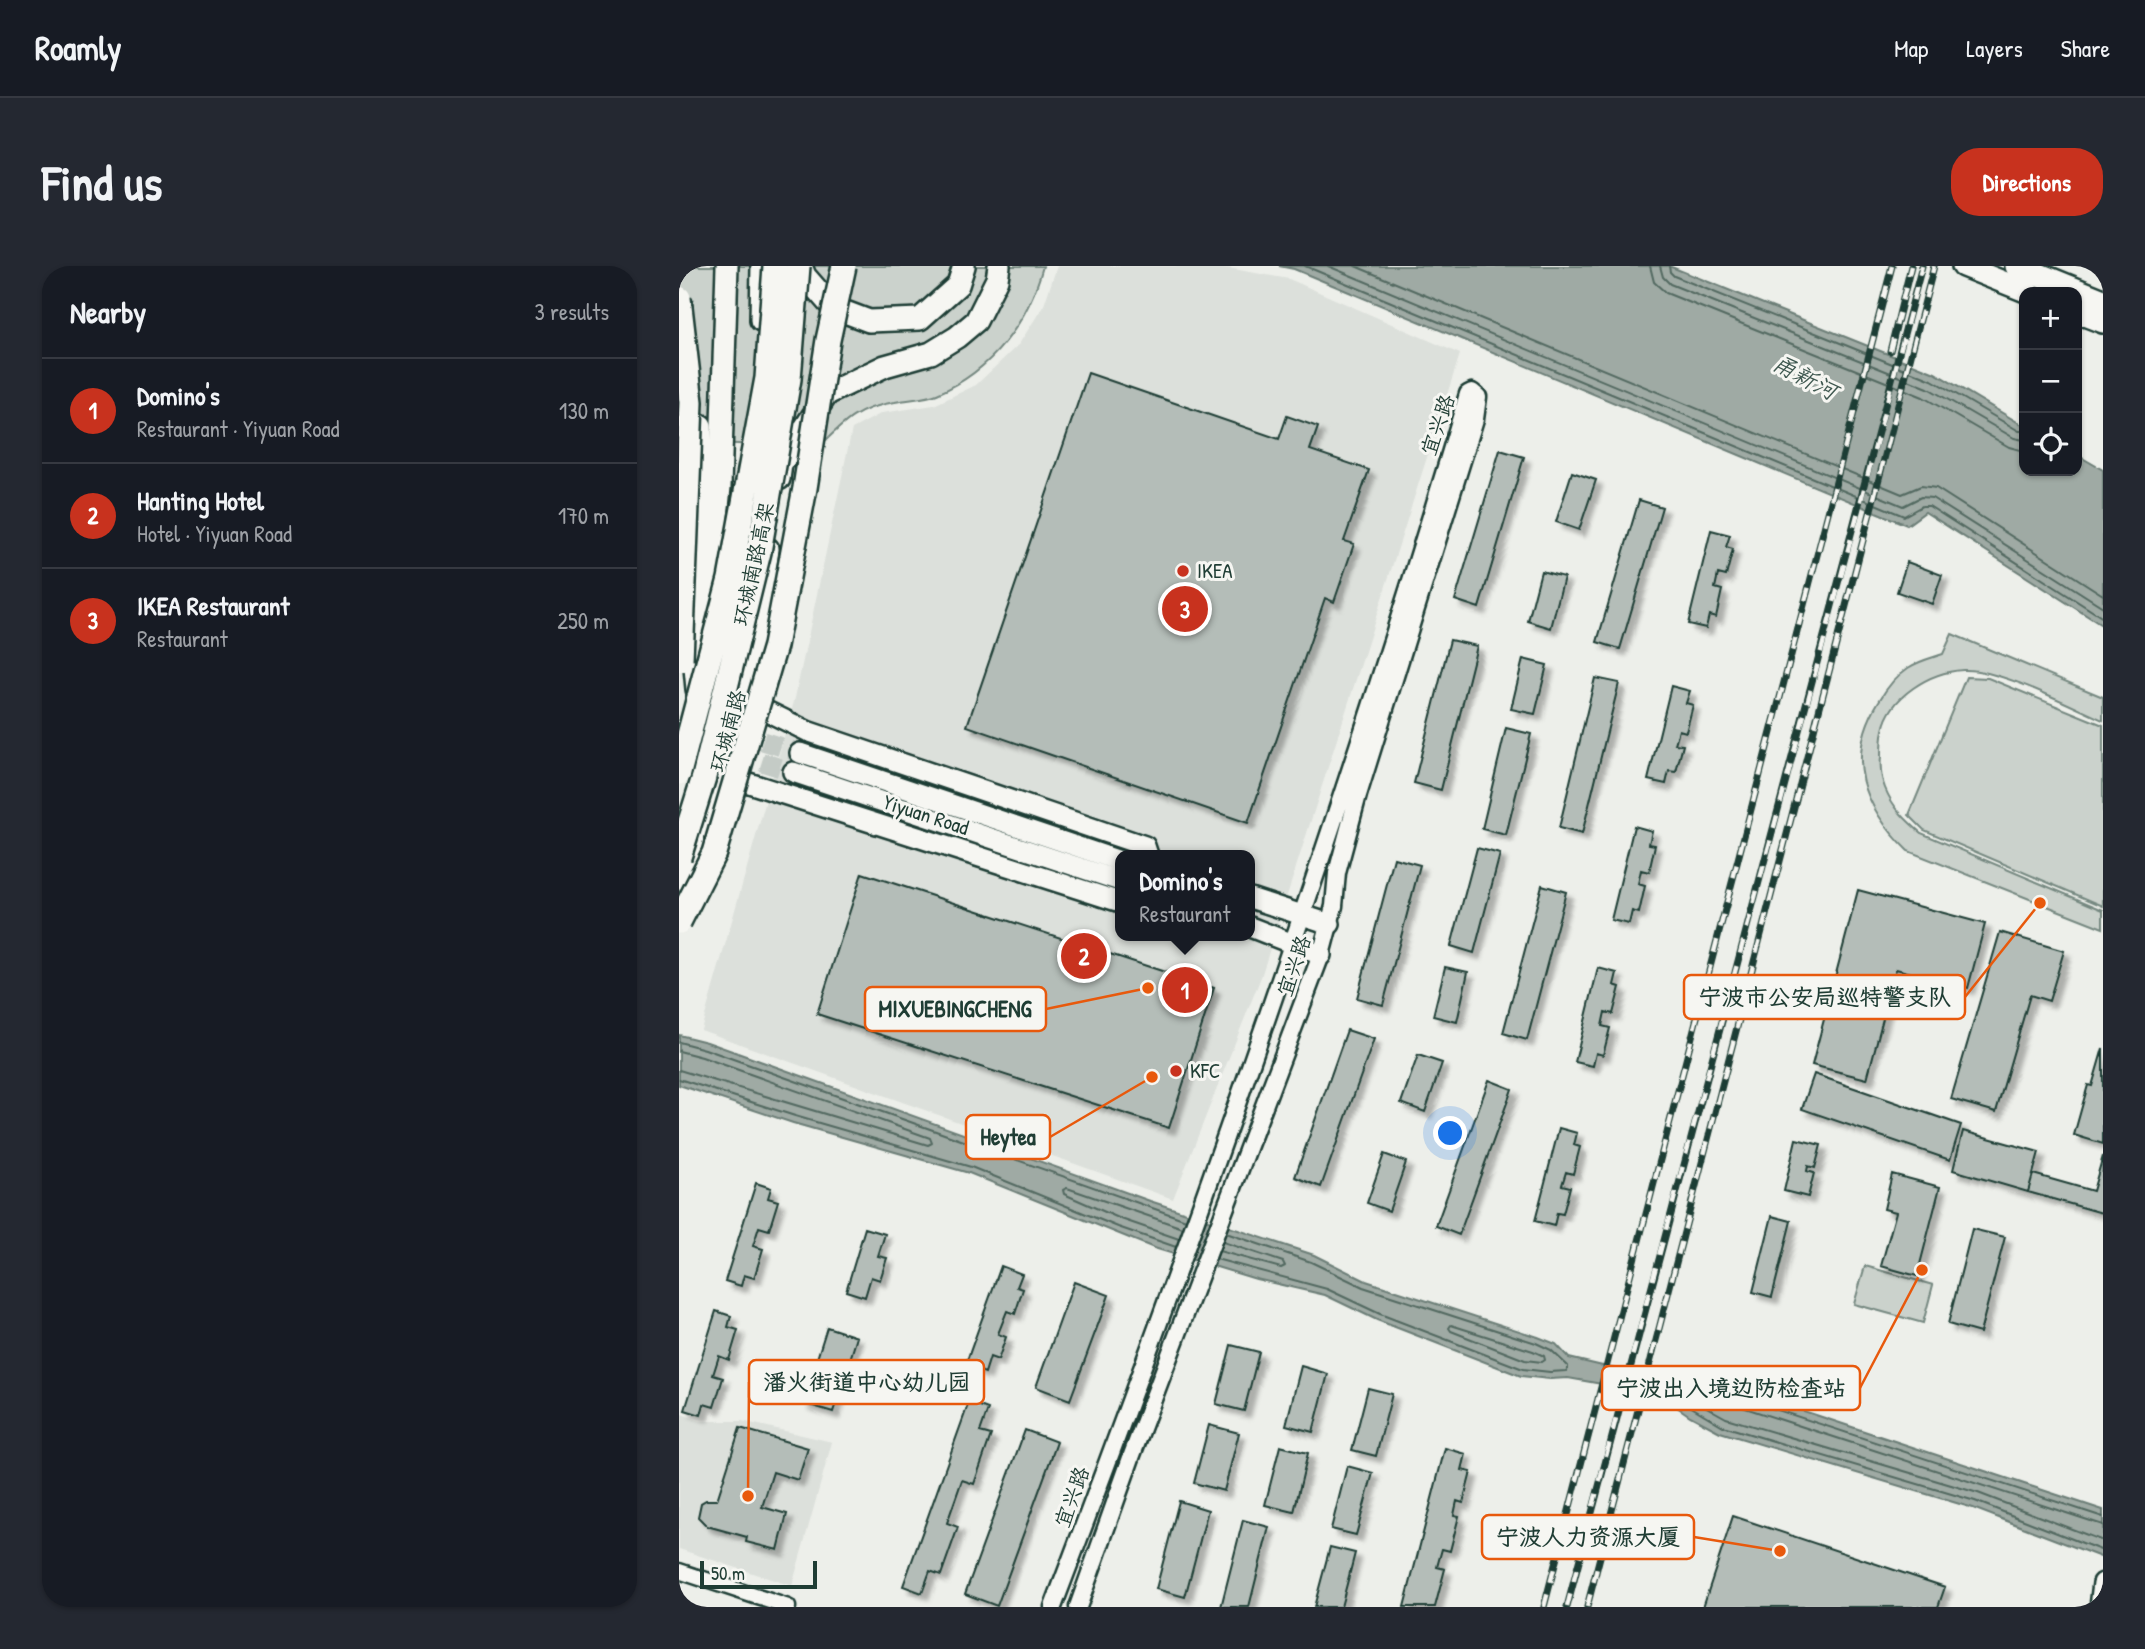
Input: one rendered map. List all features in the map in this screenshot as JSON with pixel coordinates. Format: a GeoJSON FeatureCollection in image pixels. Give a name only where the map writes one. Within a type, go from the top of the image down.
{"type":"FeatureCollection","features":[{"type":"Feature","properties":{"kind":"highway","name":"环城南路高架"},"geometry":{"type":"LineString","coordinates":[[679,773],[730,579],[767,378],[775,266]]}},
{"type":"Feature","properties":{"kind":"highway","name":"环城南路高架"},"geometry":{"type":"LineString","coordinates":[[679,857],[704,777],[759,552],[789,379],[799,266]]}},
{"type":"Feature","properties":{"kind":"highway"},"geometry":{"type":"LineString","coordinates":[[679,922],[714,853],[775,646],[843,266]]}},
{"type":"Feature","properties":{"kind":"highway"},"geometry":{"type":"LineString","coordinates":[[2017,266],[2103,301]]}},
{"type":"Feature","properties":{"kind":"highway"},"geometry":{"type":"LineString","coordinates":[[679,298],[691,402],[679,666]]}},
{"type":"Feature","properties":{"kind":"highway"},"geometry":{"type":"LineString","coordinates":[[681,321],[692,347],[701,410],[692,625],[698,689]]}},
{"type":"Feature","properties":{"kind":"main road","name":"环城南路"},"geometry":{"type":"LineString","coordinates":[[679,733],[698,689],[707,622],[720,487],[727,266]]}},
{"type":"Feature","properties":{"kind":"main road","name":"环城南路"},"geometry":{"type":"LineString","coordinates":[[679,898],[741,699],[751,563],[762,266]]}},
{"type":"Feature","properties":{"kind":"main road"},"geometry":{"type":"LineString","coordinates":[[799,266],[832,307],[869,321],[920,319],[958,285],[964,266]]}},
{"type":"Feature","properties":{"kind":"main road"},"geometry":{"type":"LineString","coordinates":[[999,266],[997,279],[976,321],[931,353],[885,366],[827,394],[781,464],[758,631],[741,699],[807,731],[1145,846],[1146,850]]}},
{"type":"Feature","properties":{"kind":"main road"},"geometry":{"type":"LineString","coordinates":[[1963,266],[2019,288]]}},
{"type":"Feature","properties":{"kind":"main road"},"geometry":{"type":"LineString","coordinates":[[2082,314],[2103,322]]}},
{"type":"Feature","properties":{"kind":"main road","name":"Yiyuan Road"},"geometry":{"type":"LineString","coordinates":[[1115,859],[797,762],[1115,879]]}},
{"type":"Feature","properties":{"kind":"main road","name":"Yiyuan Road"},"geometry":{"type":"LineString","coordinates":[[717,772],[1115,900]]}},
{"type":"Feature","properties":{"kind":"main road"},"geometry":{"type":"LineString","coordinates":[[1255,900],[1330,924]]}},
{"type":"Feature","properties":{"kind":"main road"},"geometry":{"type":"LineString","coordinates":[[1255,930],[1321,955]]}},
{"type":"Feature","properties":{"kind":"main road"},"geometry":{"type":"LineString","coordinates":[[2100,1607],[2103,1583]]}},
{"type":"Feature","properties":{"kind":"street","name":"宜兴路"},"geometry":{"type":"LineString","coordinates":[[1053,1607],[1294,944],[1346,789],[1468,394],[1472,392],[1478,397],[1475,419],[1356,801],[1337,873],[1330,924],[1321,955],[1078,1607]]}},
{"type":"Feature","properties":{"kind":"street"},"geometry":{"type":"LineString","coordinates":[[679,1572],[787,1607]]}},
{"type":"Feature","properties":{"kind":"shaded area"},"geometry":{"type":"Polygon","coordinates":[[[679,266],[1043,266],[1028,306],[1017,325],[991,358],[975,372],[937,394],[861,412],[818,448],[679,441],[679,266]]]}},
{"type":"Feature","properties":{"kind":"shaded area"},"geometry":{"type":"Polygon","coordinates":[[[1057,266],[1217,266],[1289,279],[1460,354],[1261,977],[1173,1199],[701,1030],[795,698],[852,429],[882,413],[934,405],[976,385],[1019,344],[1044,305],[1057,266]]]}},
{"type":"Feature","properties":{"kind":"shaded area"},"geometry":{"type":"Polygon","coordinates":[[[1952,634],[2103,697],[2103,720],[1995,675],[1963,670],[1938,675],[1913,688],[1887,718],[1882,737],[1881,765],[1888,795],[1900,813],[1921,833],[2103,910],[2103,928],[1908,851],[1892,834],[1870,799],[1863,781],[1861,762],[1862,742],[1868,722],[1895,679],[1912,666],[1943,654],[1952,634]]]}},
{"type":"Feature","properties":{"kind":"shaded area"},"geometry":{"type":"Polygon","coordinates":[[[1966,677],[1988,678],[2103,725],[2103,906],[1924,830],[1909,815],[1966,677]]]}},
{"type":"Feature","properties":{"kind":"shaded area"},"geometry":{"type":"Polygon","coordinates":[[[1865,1266],[1933,1285],[1923,1323],[1854,1304],[1865,1266]]]}},
{"type":"Feature","properties":{"kind":"shaded area"},"geometry":{"type":"Polygon","coordinates":[[[679,1413],[700,1421],[742,1421],[832,1442],[792,1586],[679,1549],[679,1413]]]}},
{"type":"Feature","properties":{"kind":"water","name":"甬新河"},"geometry":{"type":"Polygon","coordinates":[[[1279,266],[1669,266],[1935,373],[2019,423],[2019,476],[2082,476],[2082,458],[2103,470],[2103,626],[1925,512],[1907,525],[1294,269],[1279,266]]]}},
{"type":"Feature","properties":{"kind":"water"},"geometry":{"type":"Polygon","coordinates":[[[679,1035],[707,1042],[1150,1201],[1314,1255],[1366,1281],[1556,1344],[1569,1358],[1662,1380],[1695,1380],[1737,1389],[2103,1510],[2103,1558],[1973,1508],[1720,1432],[1658,1394],[1568,1378],[1521,1376],[1377,1320],[1325,1295],[1256,1279],[1154,1248],[969,1173],[793,1123],[679,1085],[679,1035]]]}},
{"type":"Feature","properties":{"kind":"building","name":"IKEA"},"geometry":{"type":"Polygon","coordinates":[[[1088,373],[1279,439],[1287,416],[1318,427],[1310,450],[1369,470],[1344,541],[1354,544],[1334,602],[1325,598],[1248,823],[967,726],[1088,373]]]}},
{"type":"Feature","properties":{"kind":"building"},"geometry":{"type":"Polygon","coordinates":[[[1500,450],[1524,457],[1479,608],[1455,600],[1500,450]]]}},
{"type":"Feature","properties":{"kind":"building"},"geometry":{"type":"Polygon","coordinates":[[[1572,472],[1596,480],[1579,530],[1556,522],[1572,472]]]}},
{"type":"Feature","properties":{"kind":"building"},"geometry":{"type":"Polygon","coordinates":[[[1639,500],[1662,507],[1620,649],[1597,642],[1639,500]]]}},
{"type":"Feature","properties":{"kind":"building"},"geometry":{"type":"Polygon","coordinates":[[[1711,530],[1730,535],[1726,547],[1733,549],[1726,576],[1718,574],[1715,588],[1722,590],[1716,617],[1709,615],[1706,628],[1688,624],[1711,530]]]}},
{"type":"Feature","properties":{"kind":"building"},"geometry":{"type":"Polygon","coordinates":[[[1907,562],[1942,575],[1932,604],[1897,592],[1907,562]]]}},
{"type":"Feature","properties":{"kind":"building"},"geometry":{"type":"Polygon","coordinates":[[[1541,571],[1564,577],[1551,628],[1528,621],[1541,571]]]}},
{"type":"Feature","properties":{"kind":"building"},"geometry":{"type":"Polygon","coordinates":[[[1450,640],[1477,646],[1441,790],[1414,783],[1450,640]]]}},
{"type":"Feature","properties":{"kind":"building"},"geometry":{"type":"Polygon","coordinates":[[[1523,659],[1547,665],[1535,714],[1511,709],[1523,659]]]}},
{"type":"Feature","properties":{"kind":"building"},"geometry":{"type":"Polygon","coordinates":[[[1595,678],[1619,683],[1582,834],[1559,828],[1595,678]]]}},
{"type":"Feature","properties":{"kind":"building"},"geometry":{"type":"Polygon","coordinates":[[[1671,686],[1690,691],[1686,703],[1693,705],[1686,732],[1679,730],[1675,744],[1683,745],[1676,772],[1669,771],[1666,784],[1648,780],[1671,686]]]}},
{"type":"Feature","properties":{"kind":"building"},"geometry":{"type":"Polygon","coordinates":[[[1506,728],[1531,734],[1506,835],[1482,829],[1506,728]]]}},
{"type":"Feature","properties":{"kind":"building"},"geometry":{"type":"Polygon","coordinates":[[[1634,826],[1652,831],[1649,844],[1655,845],[1649,872],[1641,870],[1638,884],[1645,886],[1639,913],[1632,911],[1629,924],[1611,920],[1634,826]]]}},
{"type":"Feature","properties":{"kind":"building"},"geometry":{"type":"Polygon","coordinates":[[[1477,848],[1500,854],[1474,953],[1451,946],[1477,848]]]}},
{"type":"Feature","properties":{"kind":"building"},"geometry":{"type":"Polygon","coordinates":[[[1394,858],[1420,865],[1383,1005],[1357,998],[1394,858]]]}},
{"type":"Feature","properties":{"kind":"building"},"geometry":{"type":"Polygon","coordinates":[[[862,873],[1214,988],[1169,1128],[817,1014],[862,873]]]}},
{"type":"Feature","properties":{"kind":"building"},"geometry":{"type":"Polygon","coordinates":[[[1542,885],[1566,892],[1527,1040],[1503,1033],[1542,885]]]}},
{"type":"Feature","properties":{"kind":"building"},"geometry":{"type":"Polygon","coordinates":[[[1858,890],[1985,924],[1968,988],[1896,969],[1867,1079],[1812,1065],[1858,890]]]}},
{"type":"Feature","properties":{"kind":"building"},"geometry":{"type":"Polygon","coordinates":[[[2000,932],[2064,951],[2049,1001],[2030,995],[1996,1112],[1951,1099],[2000,932]]]}},
{"type":"Feature","properties":{"kind":"building"},"geometry":{"type":"Polygon","coordinates":[[[1445,967],[1468,972],[1457,1022],[1433,1016],[1445,967]]]}},
{"type":"Feature","properties":{"kind":"building"},"geometry":{"type":"Polygon","coordinates":[[[1598,968],[1617,973],[1614,985],[1620,987],[1613,1014],[1605,1012],[1602,1026],[1610,1028],[1603,1055],[1596,1053],[1593,1066],[1575,1062],[1598,968]]]}},
{"type":"Feature","properties":{"kind":"building"},"geometry":{"type":"Polygon","coordinates":[[[1347,1030],[1374,1039],[1321,1187],[1295,1177],[1347,1030]]]}},
{"type":"Feature","properties":{"kind":"building"},"geometry":{"type":"Polygon","coordinates":[[[2103,1048],[2103,1144],[2074,1135],[2088,1085],[2092,1086],[2103,1048]]]}},
{"type":"Feature","properties":{"kind":"building"},"geometry":{"type":"Polygon","coordinates":[[[1418,1055],[1442,1063],[1425,1112],[1401,1103],[1418,1055]]]}},
{"type":"Feature","properties":{"kind":"building"},"geometry":{"type":"Polygon","coordinates":[[[1814,1074],[1961,1125],[1950,1160],[1802,1109],[1814,1074]]]}},
{"type":"Feature","properties":{"kind":"building"},"geometry":{"type":"Polygon","coordinates":[[[1489,1080],[1512,1089],[1459,1235],[1436,1226],[1489,1080]]]}},
{"type":"Feature","properties":{"kind":"building"},"geometry":{"type":"Polygon","coordinates":[[[1559,1128],[1577,1133],[1574,1145],[1580,1147],[1573,1174],[1566,1172],[1562,1185],[1570,1187],[1563,1214],[1557,1213],[1554,1226],[1535,1221],[1559,1128]]]}},
{"type":"Feature","properties":{"kind":"building"},"geometry":{"type":"Polygon","coordinates":[[[1963,1131],[2039,1152],[2028,1192],[1953,1170],[1963,1131]]]}},
{"type":"Feature","properties":{"kind":"building"},"geometry":{"type":"Polygon","coordinates":[[[1796,1139],[1821,1145],[1815,1168],[1808,1166],[1807,1171],[1814,1173],[1808,1197],[1784,1191],[1796,1139]]]}},
{"type":"Feature","properties":{"kind":"building"},"geometry":{"type":"Polygon","coordinates":[[[1384,1154],[1406,1162],[1389,1211],[1367,1203],[1384,1154]]]}},
{"type":"Feature","properties":{"kind":"building"},"geometry":{"type":"Polygon","coordinates":[[[2103,1156],[2102,1213],[2028,1192],[2033,1174],[2093,1191],[2103,1156]]]}},
{"type":"Feature","properties":{"kind":"building"},"geometry":{"type":"Polygon","coordinates":[[[1892,1174],[1940,1187],[1917,1276],[1881,1266],[1896,1212],[1884,1209],[1892,1174]]]}},
{"type":"Feature","properties":{"kind":"building"},"geometry":{"type":"Polygon","coordinates":[[[756,1183],[771,1188],[768,1198],[778,1201],[769,1230],[759,1227],[753,1246],[763,1249],[754,1278],[744,1275],[741,1286],[725,1281],[756,1183]]]}},
{"type":"Feature","properties":{"kind":"building"},"geometry":{"type":"Polygon","coordinates":[[[1772,1216],[1791,1221],[1772,1297],[1753,1292],[1772,1216]]]}},
{"type":"Feature","properties":{"kind":"building"},"geometry":{"type":"Polygon","coordinates":[[[865,1228],[885,1234],[878,1256],[887,1258],[880,1280],[871,1277],[865,1297],[846,1291],[865,1228]]]}},
{"type":"Feature","properties":{"kind":"building"},"geometry":{"type":"Polygon","coordinates":[[[1972,1229],[2005,1237],[1980,1333],[1948,1324],[1972,1229]]]}},
{"type":"Feature","properties":{"kind":"building"},"geometry":{"type":"Polygon","coordinates":[[[1001,1266],[1022,1274],[1017,1287],[1023,1289],[1015,1314],[1007,1311],[998,1334],[1006,1337],[998,1360],[990,1357],[985,1373],[965,1366],[1001,1266]]]}},
{"type":"Feature","properties":{"kind":"building"},"geometry":{"type":"Polygon","coordinates":[[[1074,1282],[1109,1295],[1070,1400],[1036,1387],[1074,1282]]]}},
{"type":"Feature","properties":{"kind":"building"},"geometry":{"type":"Polygon","coordinates":[[[716,1311],[731,1316],[728,1327],[738,1330],[729,1360],[719,1356],[713,1375],[723,1378],[714,1407],[704,1404],[701,1415],[685,1410],[716,1311]]]}},
{"type":"Feature","properties":{"kind":"building"},"geometry":{"type":"Polygon","coordinates":[[[827,1327],[857,1337],[848,1366],[841,1364],[836,1379],[843,1381],[833,1412],[803,1403],[827,1327]]]}},
{"type":"Feature","properties":{"kind":"building"},"geometry":{"type":"Polygon","coordinates":[[[1231,1345],[1259,1352],[1244,1411],[1216,1404],[1231,1345]]]}},
{"type":"Feature","properties":{"kind":"building"},"geometry":{"type":"Polygon","coordinates":[[[1301,1366],[1328,1374],[1313,1432],[1286,1425],[1301,1366]]]}},
{"type":"Feature","properties":{"kind":"building"},"geometry":{"type":"Polygon","coordinates":[[[1368,1388],[1392,1394],[1376,1456],[1352,1450],[1368,1388]]]}},
{"type":"Feature","properties":{"kind":"building"},"geometry":{"type":"Polygon","coordinates":[[[969,1402],[988,1409],[980,1432],[991,1435],[974,1484],[962,1480],[947,1523],[958,1527],[941,1575],[930,1571],[922,1593],[903,1586],[969,1402]]]}},
{"type":"Feature","properties":{"kind":"building"},"geometry":{"type":"Polygon","coordinates":[[[1209,1425],[1239,1433],[1224,1491],[1194,1483],[1209,1425]]]}},
{"type":"Feature","properties":{"kind":"building"},"geometry":{"type":"Polygon","coordinates":[[[740,1428],[808,1448],[798,1480],[773,1472],[762,1507],[787,1514],[778,1550],[746,1542],[747,1537],[707,1526],[698,1517],[701,1503],[717,1500],[740,1428]]]}},
{"type":"Feature","properties":{"kind":"building"},"geometry":{"type":"Polygon","coordinates":[[[1025,1430],[1057,1442],[997,1606],[965,1594],[1025,1430]]]}},
{"type":"Feature","properties":{"kind":"building"},"geometry":{"type":"Polygon","coordinates":[[[1280,1446],[1308,1453],[1294,1512],[1265,1505],[1280,1446]]]}},
{"type":"Feature","properties":{"kind":"building"},"geometry":{"type":"Polygon","coordinates":[[[1445,1448],[1466,1454],[1462,1470],[1471,1472],[1463,1503],[1457,1501],[1454,1515],[1459,1516],[1450,1551],[1442,1549],[1437,1567],[1445,1569],[1435,1607],[1404,1607],[1445,1448]]]}},
{"type":"Feature","properties":{"kind":"building"},"geometry":{"type":"Polygon","coordinates":[[[1347,1466],[1373,1473],[1356,1535],[1331,1529],[1347,1466]]]}},
{"type":"Feature","properties":{"kind":"building"},"geometry":{"type":"Polygon","coordinates":[[[1179,1501],[1208,1510],[1185,1597],[1156,1589],[1179,1501]]]}},
{"type":"Feature","properties":{"kind":"building"},"geometry":{"type":"Polygon","coordinates":[[[1733,1516],[1945,1587],[1938,1607],[1703,1607],[1733,1516]]]}},
{"type":"Feature","properties":{"kind":"building"},"geometry":{"type":"Polygon","coordinates":[[[1243,1520],[1269,1527],[1249,1607],[1221,1607],[1243,1520]]]}},
{"type":"Feature","properties":{"kind":"building"},"geometry":{"type":"Polygon","coordinates":[[[1330,1547],[1355,1553],[1341,1607],[1314,1607],[1330,1547]]]}},
{"type":"Feature","properties":{"kind":"tunnel"},"geometry":{"type":"LineString","coordinates":[[735,732],[800,753]]}},
{"type":"Feature","properties":{"kind":"tunnel"},"geometry":{"type":"LineString","coordinates":[[679,735],[793,772]]}},
{"type":"Feature","properties":{"kind":"railway"},"geometry":{"type":"LineString","coordinates":[[1544,1607],[1892,266]]}},
{"type":"Feature","properties":{"kind":"railway"},"geometry":{"type":"LineString","coordinates":[[1890,351],[1911,266]]}},
{"type":"Feature","properties":{"kind":"railway"},"geometry":{"type":"LineString","coordinates":[[1567,1607],[1922,266]]}},
{"type":"Feature","properties":{"kind":"railway"},"geometry":{"type":"LineString","coordinates":[[1587,1607],[1934,266]]}},
{"type":"Feature","properties":{"kind":"place","name":"IKEA"},"geometry":{"type":"Point","coordinates":[1183,571]}},
{"type":"Feature","properties":{"kind":"place","name":"IKEA Restaurant"},"geometry":{"type":"Point","coordinates":[1185,609]}},
{"type":"Feature","properties":{"kind":"place","name":"宁波市公安局巡特警支队"},"geometry":{"type":"Point","coordinates":[2040,903]}},
{"type":"Feature","properties":{"kind":"place","name":"Hanting Hotel"},"geometry":{"type":"Point","coordinates":[1084,956]}},
{"type":"Feature","properties":{"kind":"place","name":"MIXUEBINGCHENG"},"geometry":{"type":"Point","coordinates":[1148,988]}},
{"type":"Feature","properties":{"kind":"place","name":"Domino's"},"geometry":{"type":"Point","coordinates":[1185,990]}},
{"type":"Feature","properties":{"kind":"place","name":"KFC"},"geometry":{"type":"Point","coordinates":[1176,1071]}},
{"type":"Feature","properties":{"kind":"place","name":"Heytea"},"geometry":{"type":"Point","coordinates":[1152,1077]}},
{"type":"Feature","properties":{"kind":"place","name":"宁波出入境边防检查站"},"geometry":{"type":"Point","coordinates":[1922,1270]}},
{"type":"Feature","properties":{"kind":"place","name":"潘火街道中心幼儿园"},"geometry":{"type":"Point","coordinates":[748,1496]}},
{"type":"Feature","properties":{"kind":"place","name":"宁波人力资源大厦"},"geometry":{"type":"Point","coordinates":[1780,1551]}}]}
